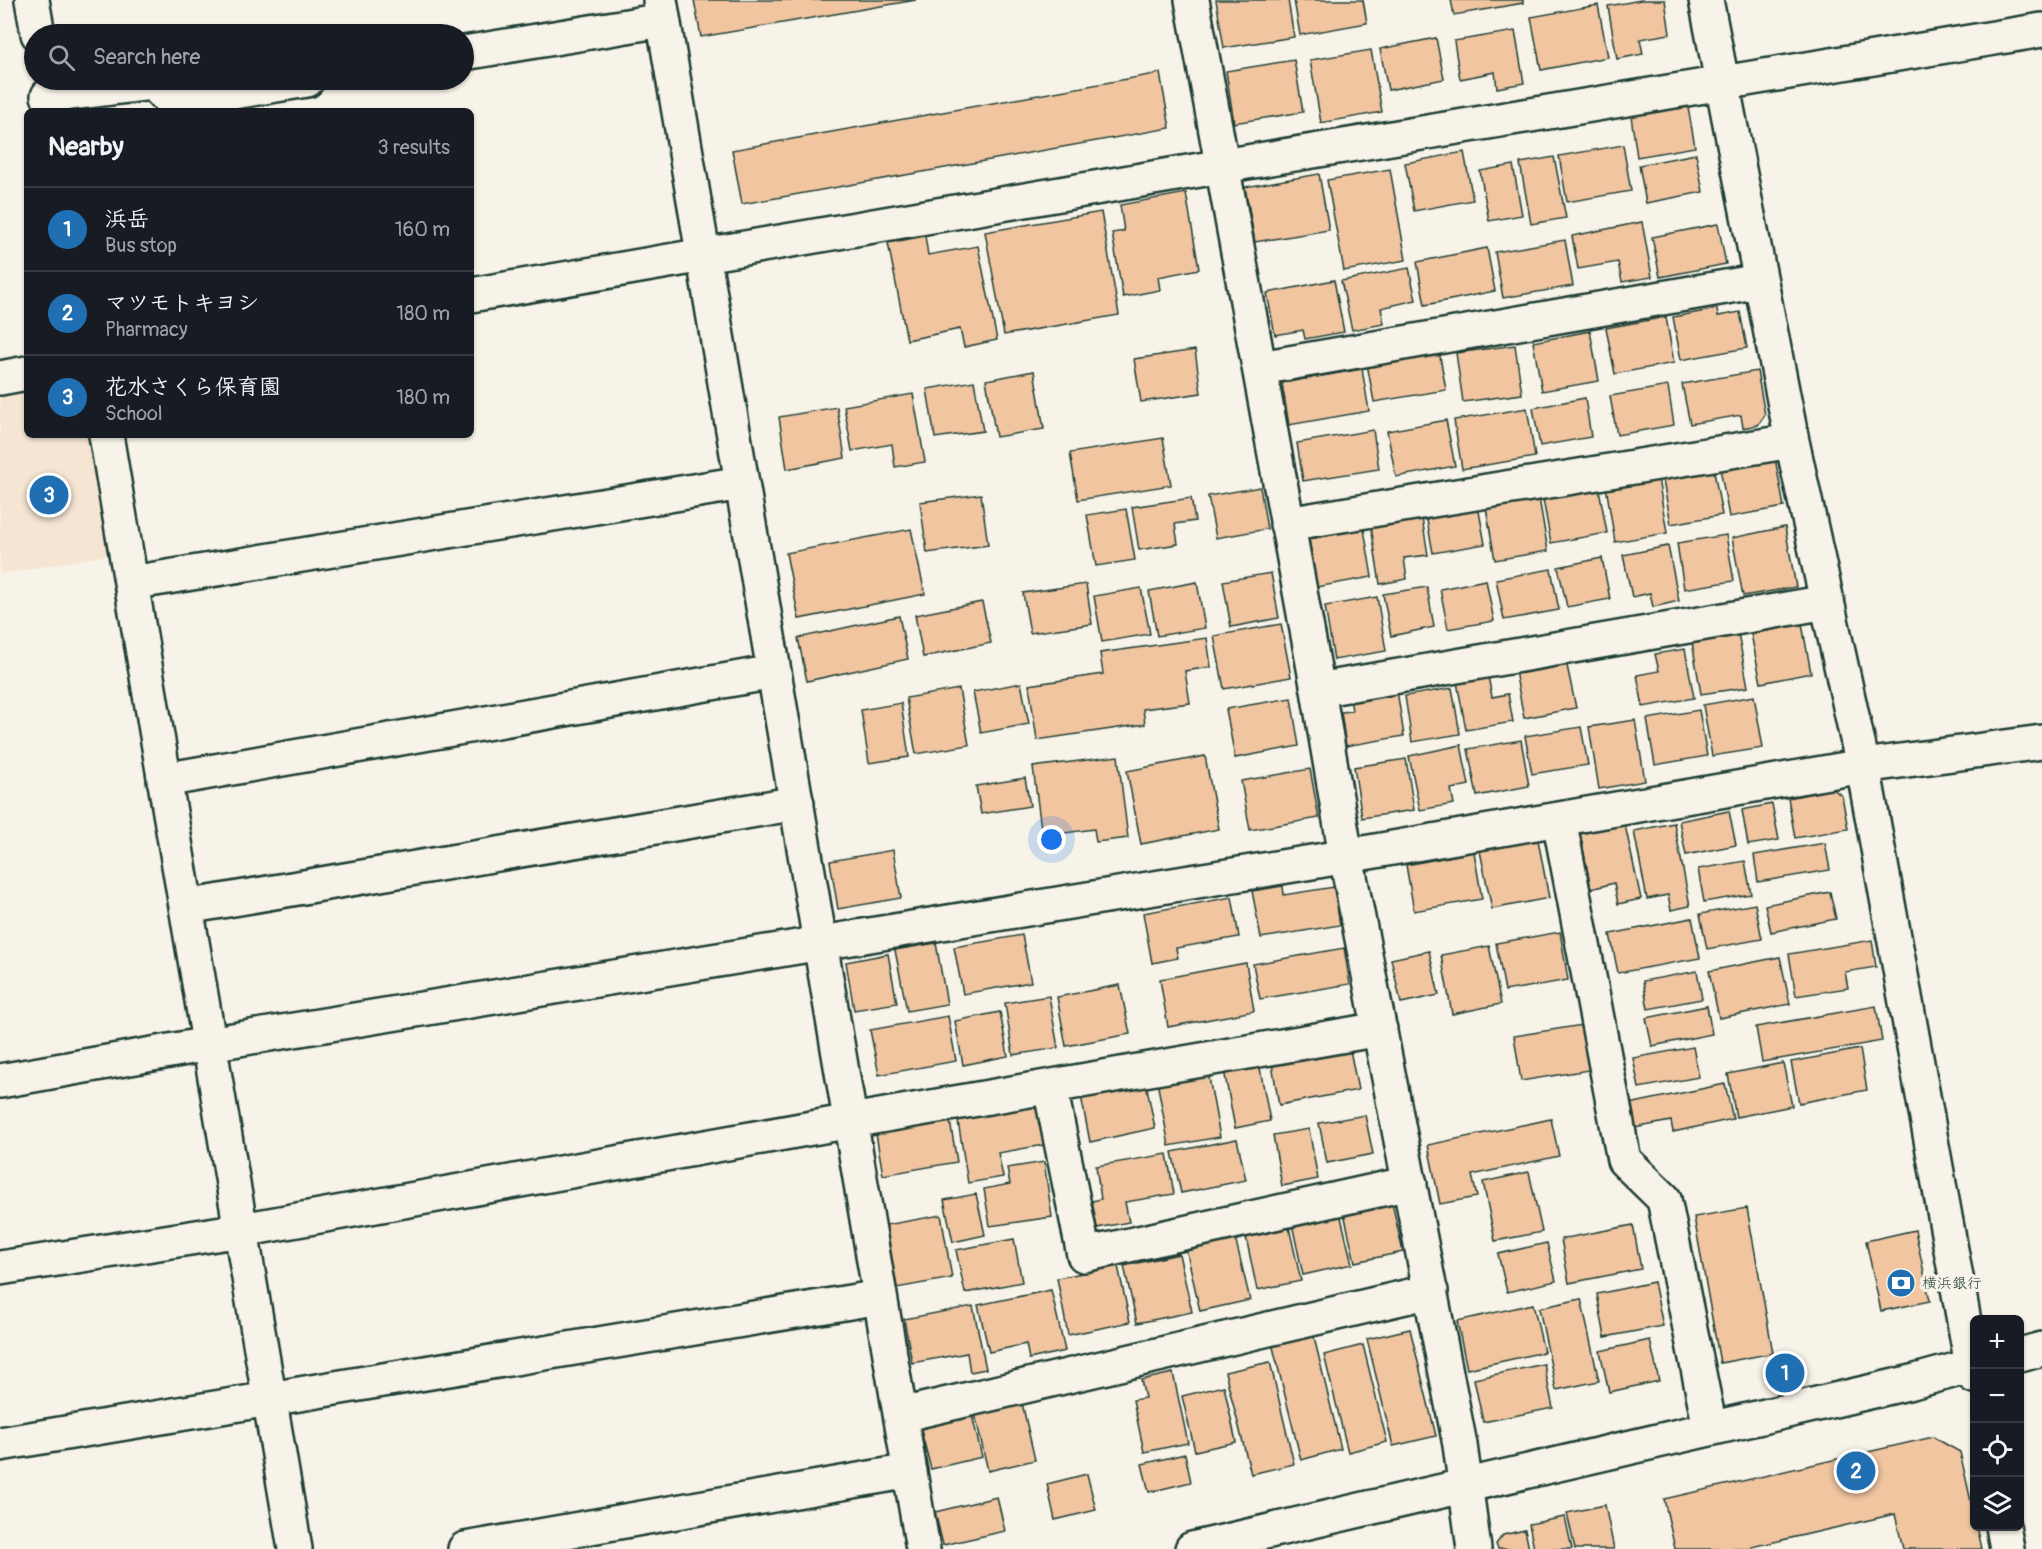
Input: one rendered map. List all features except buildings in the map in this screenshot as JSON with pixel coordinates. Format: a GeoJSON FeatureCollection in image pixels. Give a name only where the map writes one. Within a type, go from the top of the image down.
{"type":"FeatureCollection","features":[{"type":"Feature","properties":{"kind":"street"},"geometry":{"type":"LineString","coordinates":[[32,0],[36,24]]}},
{"type":"Feature","properties":{"kind":"street"},"geometry":{"type":"LineString","coordinates":[[1192,0],[1318,690],[1346,856],[1460,1445],[1474,1549]]}},
{"type":"Feature","properties":{"kind":"street"},"geometry":{"type":"LineString","coordinates":[[1706,0],[1792,441],[1863,766],[1970,1347]]}},
{"type":"Feature","properties":{"kind":"street"},"geometry":{"type":"LineString","coordinates":[[474,51],[662,10],[923,1549]]}},
{"type":"Feature","properties":{"kind":"street"},"geometry":{"type":"LineString","coordinates":[[474,294],[1222,166],[2042,30]]}},
{"type":"Feature","properties":{"kind":"street"},"geometry":{"type":"LineString","coordinates":[[48,96],[93,90]]}},
{"type":"Feature","properties":{"kind":"street"},"geometry":{"type":"LineString","coordinates":[[161,90],[172,102],[246,90]]}},
{"type":"Feature","properties":{"kind":"street"},"geometry":{"type":"LineString","coordinates":[[1260,368],[1760,281]]}},
{"type":"Feature","properties":{"kind":"street"},"geometry":{"type":"LineString","coordinates":[[0,378],[24,374]]}},
{"type":"Feature","properties":{"kind":"street"},"geometry":{"type":"LineString","coordinates":[[107,438],[295,1549]]}},
{"type":"Feature","properties":{"kind":"street"},"geometry":{"type":"LineString","coordinates":[[1287,524],[1792,441]]}},
{"type":"Feature","properties":{"kind":"street"},"geometry":{"type":"LineString","coordinates":[[131,583],[742,483]]}},
{"type":"Feature","properties":{"kind":"street"},"geometry":{"type":"LineString","coordinates":[[1318,690],[1827,602]]}},
{"type":"Feature","properties":{"kind":"street"},"geometry":{"type":"LineString","coordinates":[[164,780],[774,672]]}},
{"type":"Feature","properties":{"kind":"street"},"geometry":{"type":"LineString","coordinates":[[0,1081],[209,1044],[1346,856],[1863,766],[2042,742]]}},
{"type":"Feature","properties":{"kind":"street"},"geometry":{"type":"LineString","coordinates":[[186,907],[797,803]]}},
{"type":"Feature","properties":{"kind":"street"},"geometry":{"type":"LineString","coordinates":[[1559,819],[1624,1160],[1664,1199],[1710,1428]]}},
{"type":"Feature","properties":{"kind":"street"},"geometry":{"type":"LineString","coordinates":[[0,1268],[241,1230],[1380,1029]]}},
{"type":"Feature","properties":{"kind":"street"},"geometry":{"type":"LineString","coordinates":[[1050,1087],[1084,1255],[1410,1183]]}},
{"type":"Feature","properties":{"kind":"street"},"geometry":{"type":"LineString","coordinates":[[901,1415],[1431,1291]]}},
{"type":"Feature","properties":{"kind":"street"},"geometry":{"type":"LineString","coordinates":[[0,1444],[880,1297]]}},
{"type":"Feature","properties":{"kind":"street"},"geometry":{"type":"LineString","coordinates":[[2024,1354],[2042,1349]]}},
{"type":"Feature","properties":{"kind":"street"},"geometry":{"type":"LineString","coordinates":[[1192,1549],[1970,1370]]}},
{"type":"Feature","properties":{"kind":"street"},"geometry":{"type":"LineString","coordinates":[[465,1549],[910,1471]]}},
{"type":"Feature","properties":{"kind":"street"},"geometry":{"type":"LineString","coordinates":[[2004,1531],[2007,1549]]}},
{"type":"Feature","properties":{"kind":"shaded area"},"geometry":{"type":"Polygon","coordinates":[[[24,385],[24,438],[88,438],[108,555],[0,574],[0,389],[24,385]]]}},
{"type":"Feature","properties":{"kind":"place","name":"花水さくら保育園"},"geometry":{"type":"Point","coordinates":[49,495]}},
{"type":"Feature","properties":{"kind":"place","name":"横浜銀行"},"geometry":{"type":"Point","coordinates":[1901,1283]}},
{"type":"Feature","properties":{"kind":"place","name":"浜岳"},"geometry":{"type":"Point","coordinates":[1785,1373]}},
{"type":"Feature","properties":{"kind":"place","name":"マツモトキヨシ"},"geometry":{"type":"Point","coordinates":[1856,1471]}}]}
